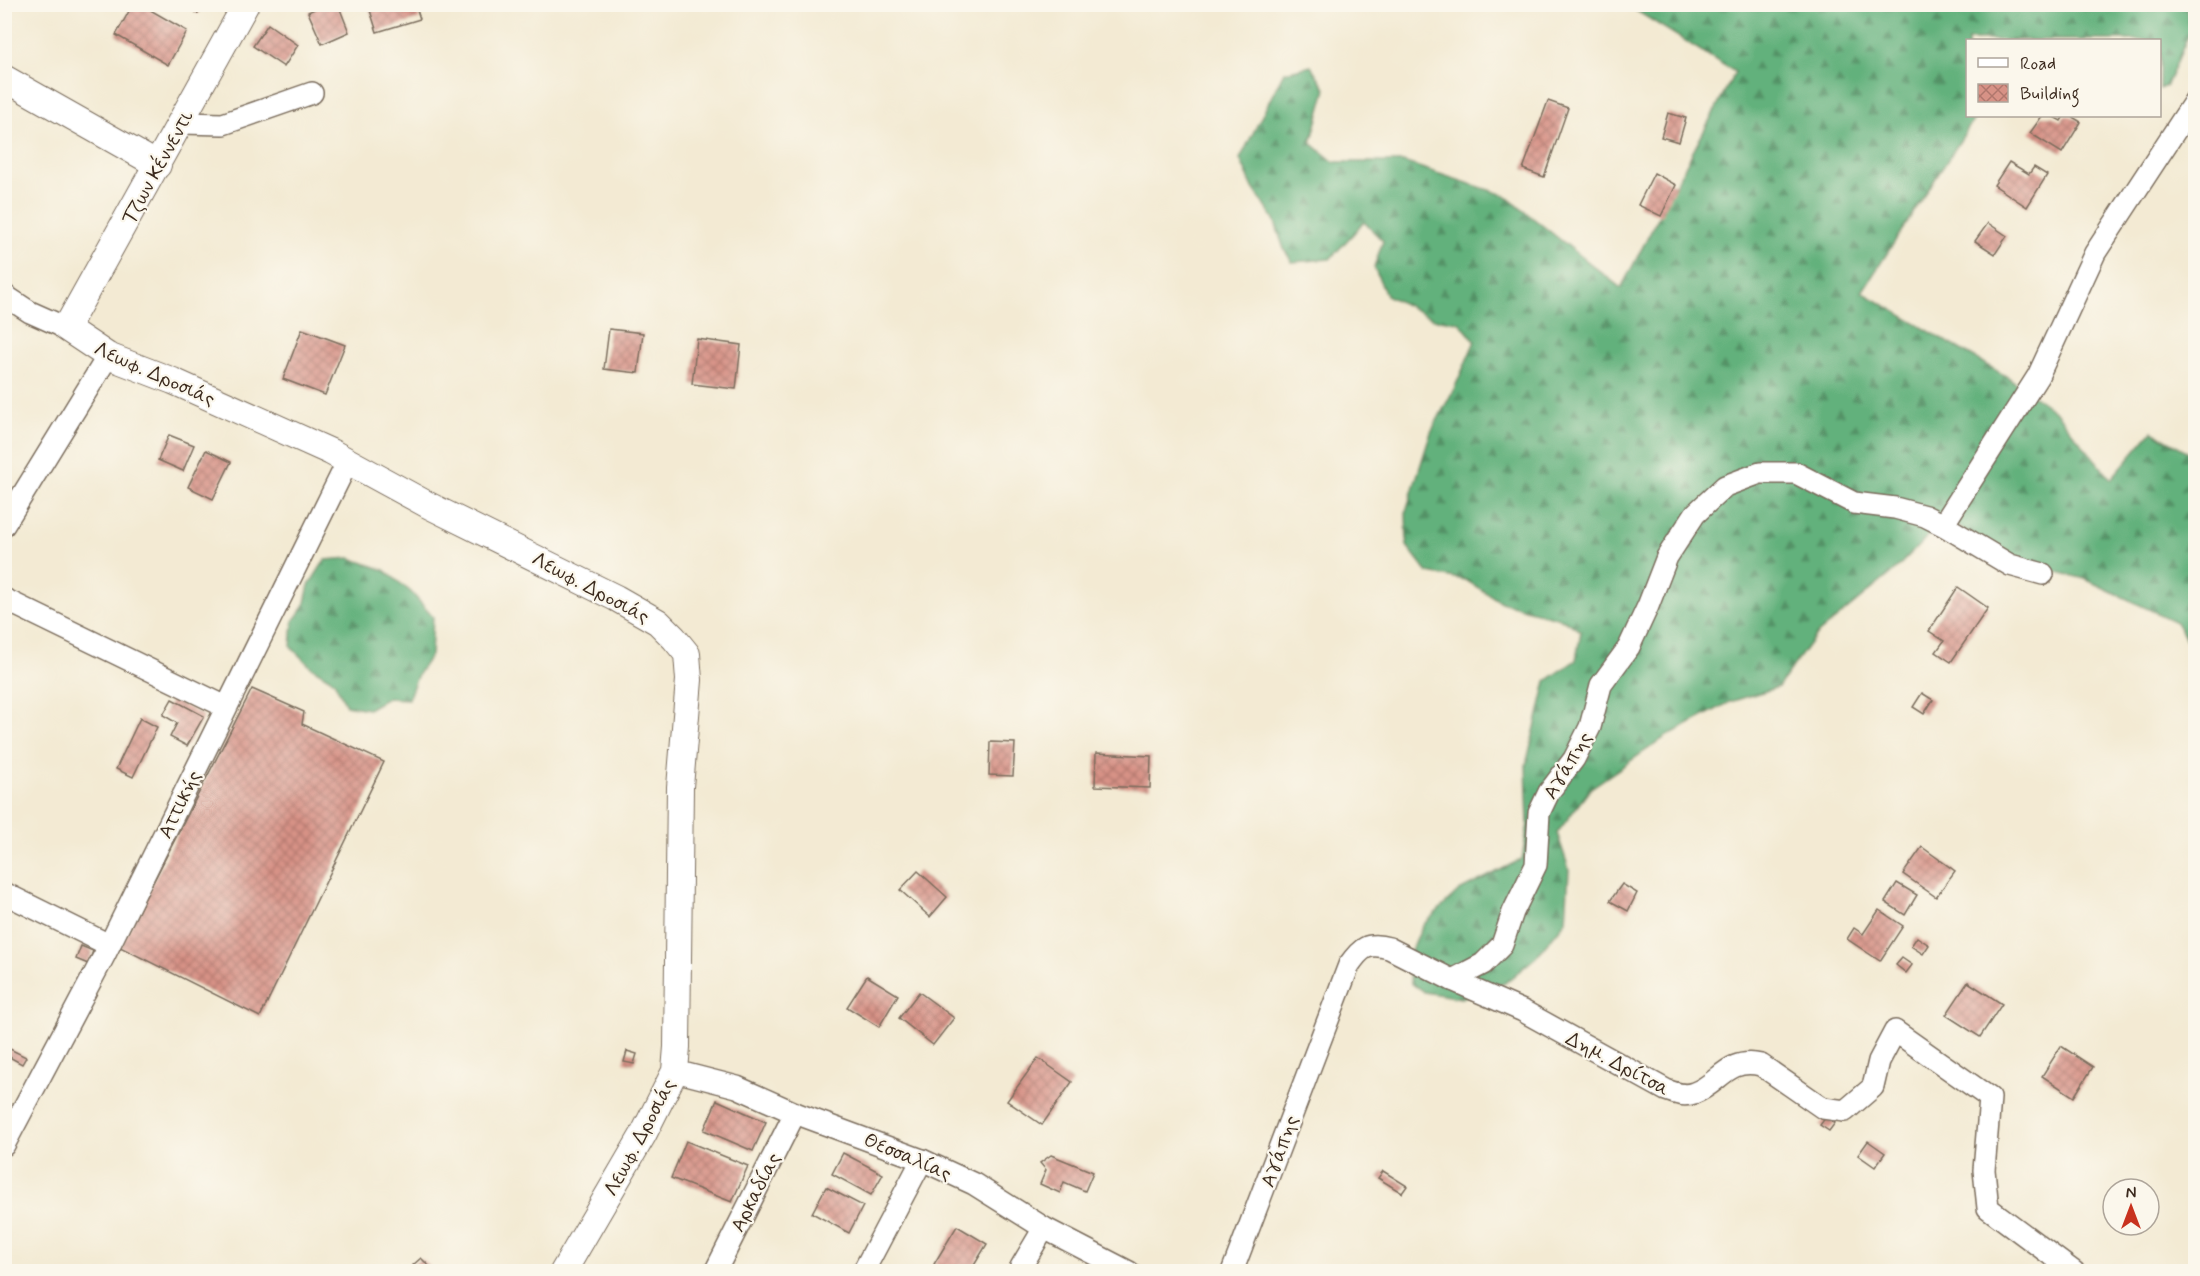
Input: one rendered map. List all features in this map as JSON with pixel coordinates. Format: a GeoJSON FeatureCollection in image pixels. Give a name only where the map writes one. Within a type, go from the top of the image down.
{"type":"FeatureCollection","features":[{"type":"Feature","properties":{"kind":"street","name":"Τζων Κέννεντι"},"geometry":{"type":"LineString","coordinates":[[66,328],[182,123],[246,4]]}},
{"type":"Feature","properties":{"kind":"street"},"geometry":{"type":"LineString","coordinates":[[4,78],[158,165]]}},
{"type":"Feature","properties":{"kind":"street"},"geometry":{"type":"LineString","coordinates":[[182,123],[224,124],[312,93]]}},
{"type":"Feature","properties":{"kind":"street"},"geometry":{"type":"LineString","coordinates":[[1943,525],[2038,376],[2095,253],[2196,99]]}},
{"type":"Feature","properties":{"kind":"street"},"geometry":{"type":"LineString","coordinates":[[4,295],[30,312],[66,328]]}},
{"type":"Feature","properties":{"kind":"street","name":"Λεωφ. Δροσιάς"},"geometry":{"type":"LineString","coordinates":[[66,328],[108,356],[173,381],[348,461],[430,506],[616,598],[658,622],[687,654],[689,680],[680,787],[675,1071],[643,1135],[563,1272]]}},
{"type":"Feature","properties":{"kind":"street"},"geometry":{"type":"LineString","coordinates":[[4,525],[108,356]]}},
{"type":"Feature","properties":{"kind":"street","name":"Αττικής"},"geometry":{"type":"LineString","coordinates":[[4,1145],[109,945],[348,461]]}},
{"type":"Feature","properties":{"kind":"street","name":"Αγάπης"},"geometry":{"type":"LineString","coordinates":[[1232,1272],[1353,959],[1367,946],[1380,945],[1452,980],[1483,964],[1502,945],[1513,912],[1536,866],[1539,813],[1549,792],[1574,759],[1590,727],[1601,686],[1629,647],[1667,557],[1695,514],[1725,486],[1760,473],[1796,473],[1854,503],[1895,508],[1925,516],[2010,565],[2043,574]]}},
{"type":"Feature","properties":{"kind":"street"},"geometry":{"type":"LineString","coordinates":[[4,599],[226,707]]}},
{"type":"Feature","properties":{"kind":"street"},"geometry":{"type":"LineString","coordinates":[[4,893],[109,945]]}},
{"type":"Feature","properties":{"kind":"street","name":"Δημ. Δρίτσα"},"geometry":{"type":"LineString","coordinates":[[1452,980],[1523,1011],[1676,1094],[1695,1093],[1729,1069],[1740,1064],[1752,1063],[1761,1065],[1823,1108],[1845,1111],[1873,1087],[1879,1061],[1895,1031],[1990,1098],[1984,1170],[1988,1208],[2074,1272]]}},
{"type":"Feature","properties":{"kind":"street","name":"Θεσσαλίας"},"geometry":{"type":"LineString","coordinates":[[675,1071],[737,1087],[795,1113],[922,1160],[974,1184],[1044,1228],[1129,1272]]}},
{"type":"Feature","properties":{"kind":"street","name":"Αρκαδίας"},"geometry":{"type":"LineString","coordinates":[[715,1272],[795,1113]]}},
{"type":"Feature","properties":{"kind":"street"},"geometry":{"type":"LineString","coordinates":[[863,1272],[922,1160]]}},
{"type":"Feature","properties":{"kind":"street"},"geometry":{"type":"LineString","coordinates":[[1018,1272],[1044,1228]]}},
{"type":"Feature","properties":{"kind":"green space"},"geometry":{"type":"Polygon","coordinates":[[[1627,5],[2186,5],[2190,31],[2167,85],[2161,88],[2161,39],[1966,39],[1966,117],[1975,117],[1862,292],[2009,378],[2056,412],[2111,479],[2152,431],[2195,456],[2195,654],[2176,622],[2085,579],[2013,561],[1957,526],[1928,536],[1892,573],[1815,636],[1778,687],[1730,702],[1667,736],[1591,788],[1557,833],[1569,869],[1566,921],[1536,957],[1505,983],[1461,998],[1424,992],[1411,983],[1407,958],[1424,924],[1459,891],[1522,859],[1528,824],[1526,765],[1546,681],[1576,660],[1581,631],[1564,620],[1501,602],[1466,580],[1428,573],[1407,546],[1406,511],[1431,432],[1455,387],[1475,341],[1459,322],[1434,319],[1386,295],[1374,267],[1383,241],[1364,222],[1330,259],[1292,262],[1284,249],[1274,219],[1253,188],[1240,159],[1284,72],[1311,66],[1326,89],[1311,143],[1334,162],[1403,162],[1504,195],[1621,288],[1735,72],[1627,5]]]}},
{"type":"Feature","properties":{"kind":"green space"},"geometry":{"type":"Polygon","coordinates":[[[350,558],[384,570],[411,592],[433,617],[431,655],[418,674],[408,699],[387,698],[368,709],[346,705],[334,681],[311,667],[291,647],[293,621],[304,607],[309,585],[325,560],[350,558]]]}},
{"type":"Feature","properties":{"kind":"building"},"geometry":{"type":"Polygon","coordinates":[[[133,4],[140,4],[187,31],[168,65],[116,35],[133,4]]]}},
{"type":"Feature","properties":{"kind":"building"},"geometry":{"type":"Polygon","coordinates":[[[183,4],[205,4],[198,14],[183,4]]]}},
{"type":"Feature","properties":{"kind":"building"},"geometry":{"type":"Polygon","coordinates":[[[325,4],[338,4],[349,32],[322,44],[308,12],[325,4]]]}},
{"type":"Feature","properties":{"kind":"building"},"geometry":{"type":"Polygon","coordinates":[[[368,4],[415,4],[420,19],[377,32],[368,4]]]}},
{"type":"Feature","properties":{"kind":"building"},"geometry":{"type":"Polygon","coordinates":[[[268,24],[298,45],[284,67],[253,46],[268,24]]]}},
{"type":"Feature","properties":{"kind":"building"},"geometry":{"type":"Polygon","coordinates":[[[1548,101],[1568,108],[1544,177],[1523,169],[1548,101]]]}},
{"type":"Feature","properties":{"kind":"building"},"geometry":{"type":"Polygon","coordinates":[[[1668,113],[1686,118],[1679,142],[1661,137],[1668,113]]]}},
{"type":"Feature","properties":{"kind":"building"},"geometry":{"type":"Polygon","coordinates":[[[2041,117],[2054,117],[2061,121],[2063,117],[2073,117],[2081,122],[2062,153],[2030,133],[2041,117]]]}},
{"type":"Feature","properties":{"kind":"building"},"geometry":{"type":"Polygon","coordinates":[[[2009,162],[2029,174],[2034,167],[2047,175],[2027,207],[1994,185],[2009,162]]]}},
{"type":"Feature","properties":{"kind":"building"},"geometry":{"type":"Polygon","coordinates":[[[1654,173],[1676,185],[1661,216],[1638,205],[1654,173]]]}},
{"type":"Feature","properties":{"kind":"building"},"geometry":{"type":"Polygon","coordinates":[[[1988,223],[2007,236],[1995,254],[1975,241],[1988,223]]]}},
{"type":"Feature","properties":{"kind":"building"},"geometry":{"type":"Polygon","coordinates":[[[302,329],[345,345],[325,395],[283,379],[302,329]]]}},
{"type":"Feature","properties":{"kind":"building"},"geometry":{"type":"Polygon","coordinates":[[[609,329],[643,333],[638,373],[604,369],[609,329]]]}},
{"type":"Feature","properties":{"kind":"building"},"geometry":{"type":"Polygon","coordinates":[[[697,339],[741,345],[736,389],[692,384],[697,339]]]}},
{"type":"Feature","properties":{"kind":"building"},"geometry":{"type":"Polygon","coordinates":[[[169,435],[194,445],[183,471],[158,460],[169,435]]]}},
{"type":"Feature","properties":{"kind":"building"},"geometry":{"type":"Polygon","coordinates":[[[206,450],[231,462],[213,499],[188,487],[206,450]]]}},
{"type":"Feature","properties":{"kind":"building"},"geometry":{"type":"Polygon","coordinates":[[[1958,587],[1988,608],[1951,662],[1936,652],[1944,641],[1929,631],[1958,587]]]}},
{"type":"Feature","properties":{"kind":"building"},"geometry":{"type":"Polygon","coordinates":[[[252,689],[304,712],[302,724],[384,762],[260,1017],[120,947],[252,689]]]}},
{"type":"Feature","properties":{"kind":"building"},"geometry":{"type":"Polygon","coordinates":[[[1922,693],[1933,700],[1924,714],[1913,707],[1922,693]]]}},
{"type":"Feature","properties":{"kind":"building"},"geometry":{"type":"Polygon","coordinates":[[[172,699],[204,716],[187,746],[170,737],[177,723],[163,715],[172,699]]]}},
{"type":"Feature","properties":{"kind":"building"},"geometry":{"type":"Polygon","coordinates":[[[140,718],[157,727],[133,777],[116,769],[140,718]]]}},
{"type":"Feature","properties":{"kind":"building"},"geometry":{"type":"Polygon","coordinates":[[[990,742],[1015,743],[1013,776],[989,775],[990,742]]]}},
{"type":"Feature","properties":{"kind":"building"},"geometry":{"type":"Polygon","coordinates":[[[1096,753],[1151,756],[1150,788],[1095,786],[1096,753]]]}},
{"type":"Feature","properties":{"kind":"building"},"geometry":{"type":"Polygon","coordinates":[[[1922,847],[1955,871],[1936,897],[1903,874],[1922,847]]]}},
{"type":"Feature","properties":{"kind":"building"},"geometry":{"type":"Polygon","coordinates":[[[918,871],[947,897],[930,917],[900,890],[918,871]]]}},
{"type":"Feature","properties":{"kind":"building"},"geometry":{"type":"Polygon","coordinates":[[[1897,883],[1917,895],[1905,915],[1885,902],[1897,883]]]}},
{"type":"Feature","properties":{"kind":"building"},"geometry":{"type":"Polygon","coordinates":[[[1622,884],[1637,893],[1628,911],[1610,901],[1622,884]]]}},
{"type":"Feature","properties":{"kind":"building"},"geometry":{"type":"Polygon","coordinates":[[[1879,910],[1903,926],[1880,961],[1847,939],[1854,928],[1863,934],[1879,910]]]}},
{"type":"Feature","properties":{"kind":"building"},"geometry":{"type":"Polygon","coordinates":[[[1917,937],[1929,945],[1923,954],[1911,946],[1917,937]]]}},
{"type":"Feature","properties":{"kind":"building"},"geometry":{"type":"Polygon","coordinates":[[[81,946],[93,951],[88,964],[76,959],[81,946]]]}},
{"type":"Feature","properties":{"kind":"building"},"geometry":{"type":"Polygon","coordinates":[[[1902,958],[1912,965],[1906,973],[1896,965],[1902,958]]]}},
{"type":"Feature","properties":{"kind":"building"},"geometry":{"type":"Polygon","coordinates":[[[867,976],[898,995],[879,1027],[847,1007],[867,976]]]}},
{"type":"Feature","properties":{"kind":"building"},"geometry":{"type":"Polygon","coordinates":[[[1968,982],[2002,1004],[1980,1037],[1946,1015],[1968,982]]]}},
{"type":"Feature","properties":{"kind":"building"},"geometry":{"type":"Polygon","coordinates":[[[919,992],[954,1018],[933,1045],[899,1018],[919,992]]]}},
{"type":"Feature","properties":{"kind":"building"},"geometry":{"type":"Polygon","coordinates":[[[4,1046],[26,1057],[22,1064],[4,1054],[4,1046]]]}},
{"type":"Feature","properties":{"kind":"building"},"geometry":{"type":"Polygon","coordinates":[[[2061,1046],[2093,1067],[2074,1097],[2042,1076],[2061,1046]]]}},
{"type":"Feature","properties":{"kind":"building"},"geometry":{"type":"Polygon","coordinates":[[[627,1051],[637,1054],[634,1064],[624,1062],[627,1051]]]}},
{"type":"Feature","properties":{"kind":"building"},"geometry":{"type":"Polygon","coordinates":[[[1038,1058],[1072,1082],[1042,1125],[1007,1101],[1038,1058]]]}},
{"type":"Feature","properties":{"kind":"building"},"geometry":{"type":"Polygon","coordinates":[[[717,1100],[766,1122],[753,1151],[704,1130],[717,1100]]]}},
{"type":"Feature","properties":{"kind":"building"},"geometry":{"type":"Polygon","coordinates":[[[1826,1117],[1835,1123],[1829,1131],[1820,1125],[1826,1117]]]}},
{"type":"Feature","properties":{"kind":"building"},"geometry":{"type":"Polygon","coordinates":[[[686,1141],[748,1166],[732,1202],[671,1178],[686,1141]]]}},
{"type":"Feature","properties":{"kind":"building"},"geometry":{"type":"Polygon","coordinates":[[[1868,1141],[1885,1153],[1875,1167],[1858,1155],[1868,1141]]]}},
{"type":"Feature","properties":{"kind":"building"},"geometry":{"type":"Polygon","coordinates":[[[843,1153],[883,1174],[871,1195],[832,1174],[843,1153]]]}},
{"type":"Feature","properties":{"kind":"building"},"geometry":{"type":"Polygon","coordinates":[[[1051,1155],[1093,1172],[1085,1191],[1064,1182],[1060,1193],[1040,1184],[1046,1170],[1040,1163],[1051,1155]]]}},
{"type":"Feature","properties":{"kind":"building"},"geometry":{"type":"Polygon","coordinates":[[[1383,1171],[1407,1186],[1402,1193],[1378,1178],[1383,1171]]]}},
{"type":"Feature","properties":{"kind":"building"},"geometry":{"type":"Polygon","coordinates":[[[826,1187],[863,1206],[849,1233],[812,1213],[826,1187]]]}},
{"type":"Feature","properties":{"kind":"building"},"geometry":{"type":"Polygon","coordinates":[[[957,1226],[987,1244],[970,1272],[945,1272],[934,1264],[957,1226]]]}},
{"type":"Feature","properties":{"kind":"building"},"geometry":{"type":"Polygon","coordinates":[[[421,1258],[430,1267],[425,1272],[419,1272],[413,1265],[421,1258]]]}}]}
